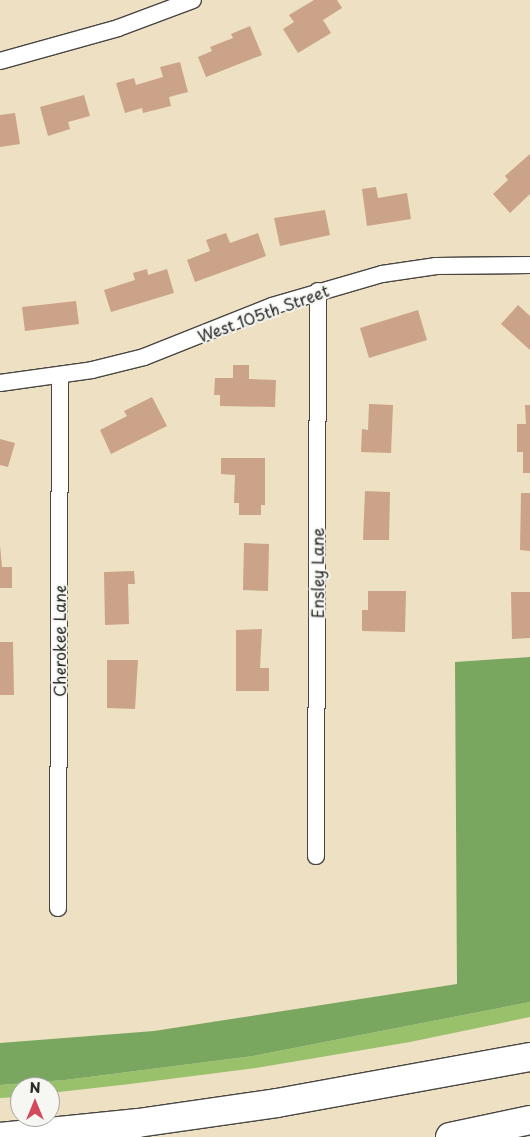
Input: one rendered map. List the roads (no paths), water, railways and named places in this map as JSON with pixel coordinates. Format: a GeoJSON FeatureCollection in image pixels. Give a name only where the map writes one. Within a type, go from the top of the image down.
{"type":"FeatureCollection","features":[{"type":"Feature","properties":{"kind":"highway"},"geometry":{"type":"LineString","coordinates":[[0,1137],[138,1123],[277,1103],[530,1056]]}},
{"type":"Feature","properties":{"kind":"highway"},"geometry":{"type":"LineString","coordinates":[[450,1137],[530,1120]]}},
{"type":"Feature","properties":{"kind":"street"},"geometry":{"type":"LineString","coordinates":[[0,61],[118,28],[193,0]]}},
{"type":"Feature","properties":{"kind":"street","name":"West 105th Street"},"geometry":{"type":"LineString","coordinates":[[0,383],[60,375],[144,356],[318,291],[382,274],[436,266],[530,265]]}},
{"type":"Feature","properties":{"kind":"street","name":"Ensley Lane"},"geometry":{"type":"LineString","coordinates":[[316,856],[318,291]]}},
{"type":"Feature","properties":{"kind":"street","name":"Cherokee Lane"},"geometry":{"type":"LineString","coordinates":[[58,908],[60,375]]}}]}
